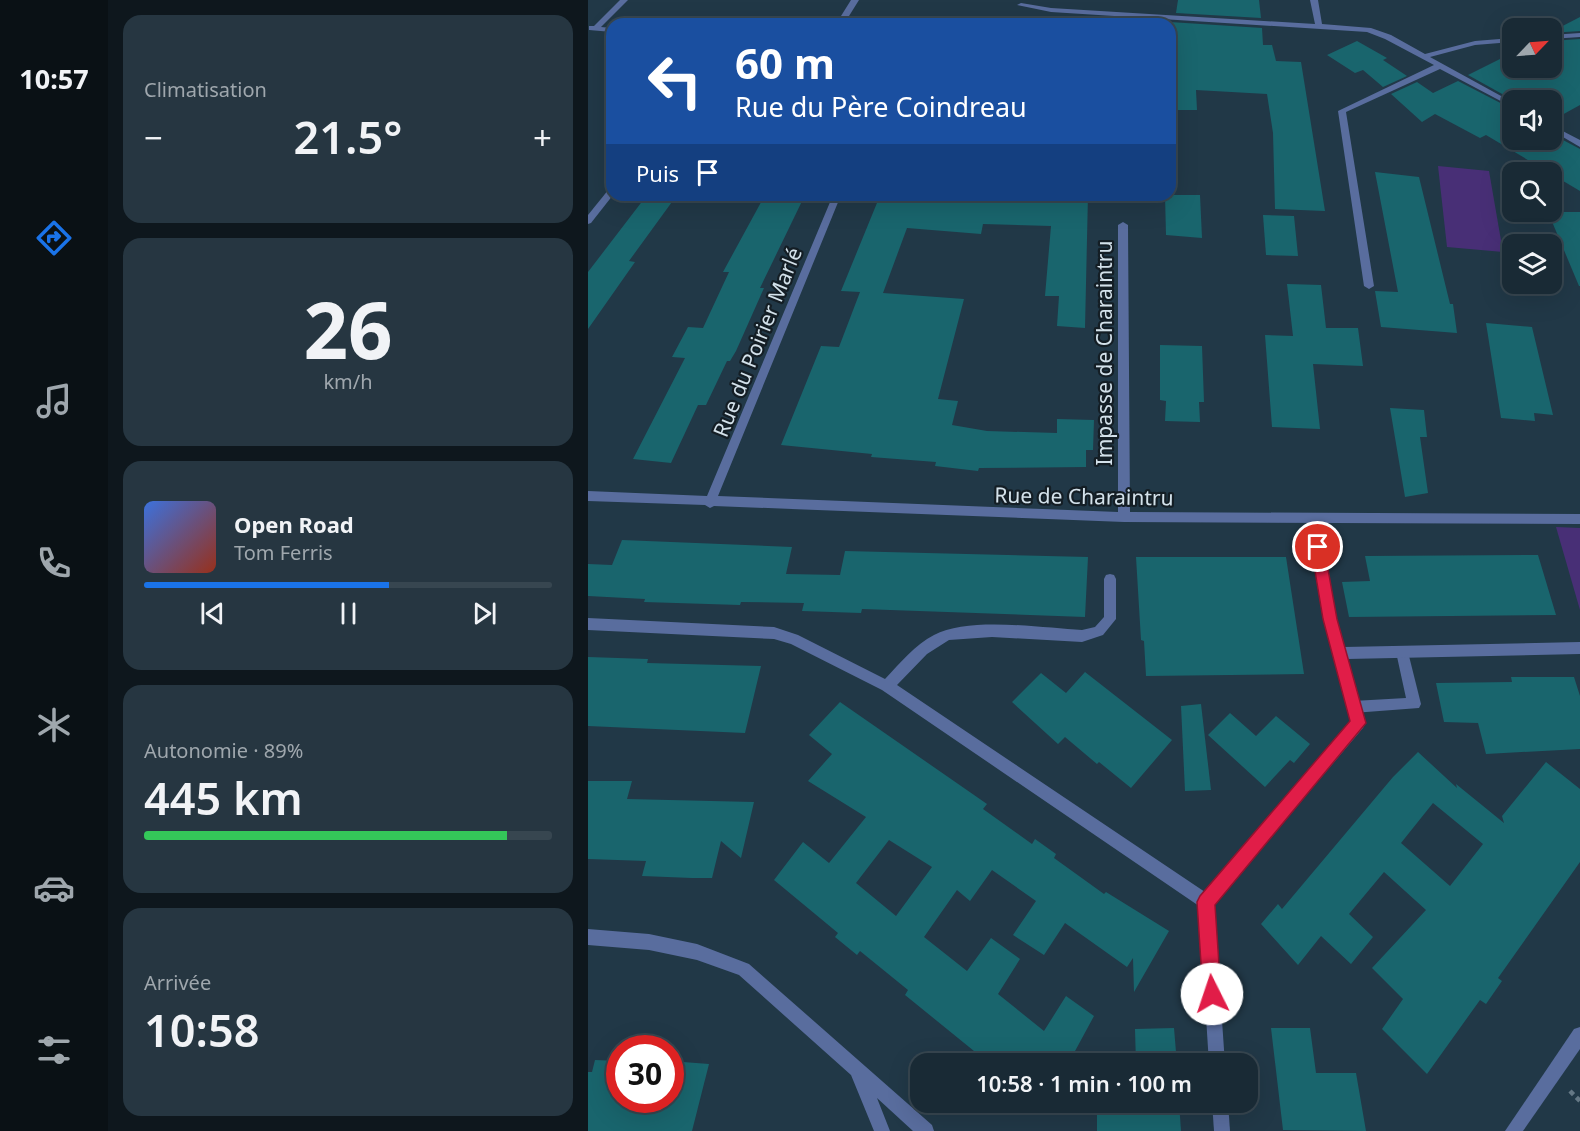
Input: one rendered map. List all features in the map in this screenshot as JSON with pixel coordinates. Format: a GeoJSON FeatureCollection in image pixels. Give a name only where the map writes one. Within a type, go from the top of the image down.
{"type":"FeatureCollection","features":[{"type":"Feature","properties":{"kind":"street"},"geometry":{"type":"LineString","coordinates":[[592,28],[624,0]]}},
{"type":"Feature","properties":{"kind":"street"},"geometry":{"type":"LineString","coordinates":[[844,18],[855,0]]}},
{"type":"Feature","properties":{"kind":"street"},"geometry":{"type":"LineString","coordinates":[[1314,0],[1319,26]]}},
{"type":"Feature","properties":{"kind":"street"},"geometry":{"type":"LineString","coordinates":[[1021,4],[1051,10],[1368,30],[1426,56],[1502,99]]}},
{"type":"Feature","properties":{"kind":"street"},"geometry":{"type":"LineString","coordinates":[[1562,36],[1580,35]]}},
{"type":"Feature","properties":{"kind":"street"},"geometry":{"type":"LineString","coordinates":[[1426,56],[1475,43],[1502,41]]}},
{"type":"Feature","properties":{"kind":"street"},"geometry":{"type":"LineString","coordinates":[[1369,286],[1342,111],[1441,64]]}},
{"type":"Feature","properties":{"kind":"street"},"geometry":{"type":"LineString","coordinates":[[1562,133],[1580,144]]}},
{"type":"Feature","properties":{"kind":"street"},"geometry":{"type":"LineString","coordinates":[[588,221],[606,198]]}},
{"type":"Feature","properties":{"kind":"street","name":"Rue du Poirier Marlé"},"geometry":{"type":"LineString","coordinates":[[710,503],[835,201]]}},
{"type":"Feature","properties":{"kind":"street","name":"Impasse de Charaintru"},"geometry":{"type":"LineString","coordinates":[[1123,225],[1124,518]]}},
{"type":"Feature","properties":{"kind":"street","name":"Rue de Charaintru"},"geometry":{"type":"LineString","coordinates":[[588,496],[710,503],[1124,518],[1580,519]]}},
{"type":"Feature","properties":{"kind":"street"},"geometry":{"type":"LineString","coordinates":[[1216,1053],[1206,902],[1358,723],[1330,619],[1318,547]]}},
{"type":"Feature","properties":{"kind":"street"},"geometry":{"type":"LineString","coordinates":[[887,686],[926,647],[948,634],[974,631],[1082,636],[1099,631],[1110,620],[1110,579]]}},
{"type":"Feature","properties":{"kind":"street"},"geometry":{"type":"LineString","coordinates":[[588,624],[774,633],[794,639],[887,686],[1206,902]]}},
{"type":"Feature","properties":{"kind":"street"},"geometry":{"type":"LineString","coordinates":[[1339,653],[1580,648]]}},
{"type":"Feature","properties":{"kind":"street"},"geometry":{"type":"LineString","coordinates":[[1353,707],[1414,704],[1402,652]]}},
{"type":"Feature","properties":{"kind":"street"},"geometry":{"type":"LineString","coordinates":[[588,938],[650,942],[697,952],[744,969],[926,1131]]}},
{"type":"Feature","properties":{"kind":"street"},"geometry":{"type":"LineString","coordinates":[[1513,1131],[1580,1035]]}},
{"type":"Feature","properties":{"kind":"street"},"geometry":{"type":"LineString","coordinates":[[856,1068],[882,1131]]}},
{"type":"Feature","properties":{"kind":"street"},"geometry":{"type":"LineString","coordinates":[[1221,1113],[1222,1131]]}},
{"type":"Feature","properties":{"kind":"shaded area"},"geometry":{"type":"Polygon","coordinates":[[[1438,166],[1489,171],[1502,252],[1447,247],[1438,166]]]}},
{"type":"Feature","properties":{"kind":"shaded area"},"geometry":{"type":"Polygon","coordinates":[[[1556,527],[1580,528],[1580,610],[1556,527]]]}},
{"type":"Feature","properties":{"kind":"building"},"geometry":{"type":"Polygon","coordinates":[[[1178,0],[1259,0],[1261,18],[1176,13],[1178,0]]]}},
{"type":"Feature","properties":{"kind":"building"},"geometry":{"type":"Polygon","coordinates":[[[1580,17],[1580,31],[1562,32],[1562,26],[1580,17]]]}},
{"type":"Feature","properties":{"kind":"building"},"geometry":{"type":"Polygon","coordinates":[[[1176,22],[1262,28],[1263,45],[1272,45],[1276,61],[1301,62],[1325,211],[1275,209],[1273,133],[1267,94],[1196,90],[1197,110],[1176,110],[1176,22]]]}},
{"type":"Feature","properties":{"kind":"building"},"geometry":{"type":"Polygon","coordinates":[[[1580,39],[1580,105],[1562,115],[1562,90],[1502,90],[1502,94],[1468,75],[1502,58],[1502,78],[1562,78],[1562,40],[1580,39]]]}},
{"type":"Feature","properties":{"kind":"building"},"geometry":{"type":"Polygon","coordinates":[[[1357,41],[1387,58],[1383,60],[1407,76],[1383,87],[1363,70],[1355,73],[1327,55],[1357,41]]]}},
{"type":"Feature","properties":{"kind":"building"},"geometry":{"type":"Polygon","coordinates":[[[1458,81],[1502,104],[1502,145],[1486,135],[1480,138],[1435,114],[1422,122],[1391,94],[1417,82],[1433,93],[1458,81]]]}},
{"type":"Feature","properties":{"kind":"building"},"geometry":{"type":"Polygon","coordinates":[[[1562,140],[1580,149],[1580,191],[1562,180],[1562,162],[1531,162],[1511,150],[1562,150],[1562,140]]]}},
{"type":"Feature","properties":{"kind":"building"},"geometry":{"type":"Polygon","coordinates":[[[1375,172],[1419,177],[1450,304],[1453,304],[1457,333],[1381,327],[1375,291],[1398,292],[1375,172]]]}},
{"type":"Feature","properties":{"kind":"building"},"geometry":{"type":"Polygon","coordinates":[[[1176,195],[1200,195],[1202,238],[1166,235],[1165,201],[1176,201],[1176,195]]]}},
{"type":"Feature","properties":{"kind":"building"},"geometry":{"type":"Polygon","coordinates":[[[642,201],[673,201],[629,261],[635,262],[588,329],[588,272],[642,201]]]}},
{"type":"Feature","properties":{"kind":"building"},"geometry":{"type":"Polygon","coordinates":[[[762,201],[802,201],[760,288],[764,288],[736,351],[730,361],[727,361],[706,405],[698,405],[671,463],[633,459],[685,358],[672,357],[688,327],[703,328],[729,272],[723,272],[762,201]]]}},
{"type":"Feature","properties":{"kind":"building"},"geometry":{"type":"Polygon","coordinates":[[[878,201],[958,203],[958,201],[1088,201],[1085,328],[1057,326],[1059,296],[1045,296],[1051,226],[983,224],[981,234],[907,228],[883,293],[964,299],[938,399],[958,401],[952,425],[987,431],[1057,433],[1057,419],[1094,420],[1093,450],[1086,450],[1086,467],[979,468],[978,471],[935,466],[936,462],[871,457],[872,454],[781,445],[821,346],[839,347],[860,292],[841,291],[878,201]]]}},
{"type":"Feature","properties":{"kind":"building"},"geometry":{"type":"Polygon","coordinates":[[[1562,212],[1580,212],[1580,286],[1562,245],[1562,234],[1557,234],[1552,222],[1562,222],[1562,212]]]}},
{"type":"Feature","properties":{"kind":"building"},"geometry":{"type":"Polygon","coordinates":[[[1263,215],[1294,216],[1298,256],[1266,255],[1263,215]]]}},
{"type":"Feature","properties":{"kind":"building"},"geometry":{"type":"Polygon","coordinates":[[[1287,284],[1321,285],[1326,328],[1358,328],[1363,366],[1313,364],[1320,429],[1272,427],[1265,335],[1293,336],[1287,284]]]}},
{"type":"Feature","properties":{"kind":"building"},"geometry":{"type":"Polygon","coordinates":[[[1486,323],[1532,327],[1553,415],[1534,413],[1535,421],[1501,418],[1486,323]]]}},
{"type":"Feature","properties":{"kind":"building"},"geometry":{"type":"Polygon","coordinates":[[[1160,345],[1202,346],[1204,402],[1199,402],[1200,422],[1165,421],[1166,401],[1160,400],[1160,345]]]}},
{"type":"Feature","properties":{"kind":"building"},"geometry":{"type":"Polygon","coordinates":[[[1390,408],[1424,410],[1427,437],[1420,437],[1428,493],[1405,497],[1390,408]]]}},
{"type":"Feature","properties":{"kind":"building"},"geometry":{"type":"Polygon","coordinates":[[[622,540],[792,547],[786,574],[840,575],[845,551],[1088,557],[1085,617],[862,609],[861,613],[802,611],[804,603],[741,602],[740,605],[644,602],[645,599],[588,596],[588,564],[612,565],[622,540]]]}},
{"type":"Feature","properties":{"kind":"building"},"geometry":{"type":"Polygon","coordinates":[[[1538,555],[1556,615],[1349,617],[1342,582],[1370,581],[1365,556],[1538,555]]]}},
{"type":"Feature","properties":{"kind":"building"},"geometry":{"type":"Polygon","coordinates":[[[1136,557],[1286,557],[1304,674],[1146,676],[1144,641],[1141,640],[1136,557]]]}},
{"type":"Feature","properties":{"kind":"building"},"geometry":{"type":"Polygon","coordinates":[[[588,657],[648,659],[647,663],[761,666],[745,733],[588,726],[588,657]]]}},
{"type":"Feature","properties":{"kind":"building"},"geometry":{"type":"Polygon","coordinates":[[[1085,672],[1172,740],[1131,788],[1065,737],[1058,744],[1012,702],[1041,673],[1066,693],[1085,672]]]}},
{"type":"Feature","properties":{"kind":"building"},"geometry":{"type":"Polygon","coordinates":[[[1511,677],[1574,677],[1580,696],[1580,749],[1486,754],[1478,723],[1444,722],[1436,683],[1512,682],[1511,677]]]}},
{"type":"Feature","properties":{"kind":"building"},"geometry":{"type":"Polygon","coordinates":[[[840,702],[987,804],[983,809],[1032,844],[1035,839],[1056,854],[1054,858],[1104,894],[1106,892],[1169,931],[1134,992],[1133,958],[1127,967],[1065,923],[1044,955],[1013,935],[1036,901],[992,870],[970,901],[957,890],[924,937],[967,971],[991,938],[1020,959],[998,994],[1044,1031],[1066,996],[1094,1016],[1074,1053],[976,1053],[905,995],[908,990],[860,951],[857,955],[835,937],[838,933],[774,880],[803,842],[829,863],[866,817],[808,781],[832,754],[809,735],[840,702]],[[889,840],[856,883],[896,916],[932,867],[889,840]]]}},
{"type":"Feature","properties":{"kind":"building"},"geometry":{"type":"Polygon","coordinates":[[[1201,704],[1211,790],[1185,791],[1181,706],[1201,704]]]}},
{"type":"Feature","properties":{"kind":"building"},"geometry":{"type":"Polygon","coordinates":[[[1230,713],[1256,736],[1276,716],[1310,744],[1294,763],[1290,760],[1265,787],[1208,735],[1230,713]]]}},
{"type":"Feature","properties":{"kind":"building"},"geometry":{"type":"Polygon","coordinates":[[[1418,752],[1457,788],[1456,784],[1504,823],[1502,816],[1546,762],[1580,789],[1580,862],[1498,978],[1502,981],[1486,1004],[1480,1000],[1427,1074],[1382,1029],[1403,999],[1372,968],[1426,910],[1384,872],[1349,914],[1373,937],[1351,964],[1321,936],[1298,965],[1261,924],[1278,904],[1282,909],[1393,777],[1418,752]],[[1433,803],[1401,843],[1450,886],[1483,844],[1433,803]]]}},
{"type":"Feature","properties":{"kind":"building"},"geometry":{"type":"Polygon","coordinates":[[[588,781],[632,781],[627,799],[754,802],[741,858],[721,841],[712,878],[642,876],[646,861],[588,859],[588,781]]]}},
{"type":"Feature","properties":{"kind":"building"},"geometry":{"type":"Polygon","coordinates":[[[1174,1028],[1176,1053],[1136,1053],[1135,1029],[1174,1028]]]}},
{"type":"Feature","properties":{"kind":"building"},"geometry":{"type":"Polygon","coordinates":[[[1271,1028],[1310,1028],[1316,1073],[1356,1073],[1366,1131],[1283,1130],[1271,1028]]]}},
{"type":"Feature","properties":{"kind":"building"},"geometry":{"type":"Polygon","coordinates":[[[595,1060],[606,1060],[606,1113],[684,1113],[684,1062],[709,1064],[692,1131],[588,1131],[588,1072],[592,1072],[595,1060]]]}},
{"type":"Feature","properties":{"kind":"building"},"geometry":{"type":"Polygon","coordinates":[[[1097,1113],[1180,1113],[1181,1131],[1097,1131],[1097,1113]]]}},
{"type":"Feature","properties":{"kind":"route"},"geometry":{"type":"LineString","coordinates":[[1212,994],[1206,902],[1256,846],[1358,723],[1330,619],[1318,547]]}}]}
